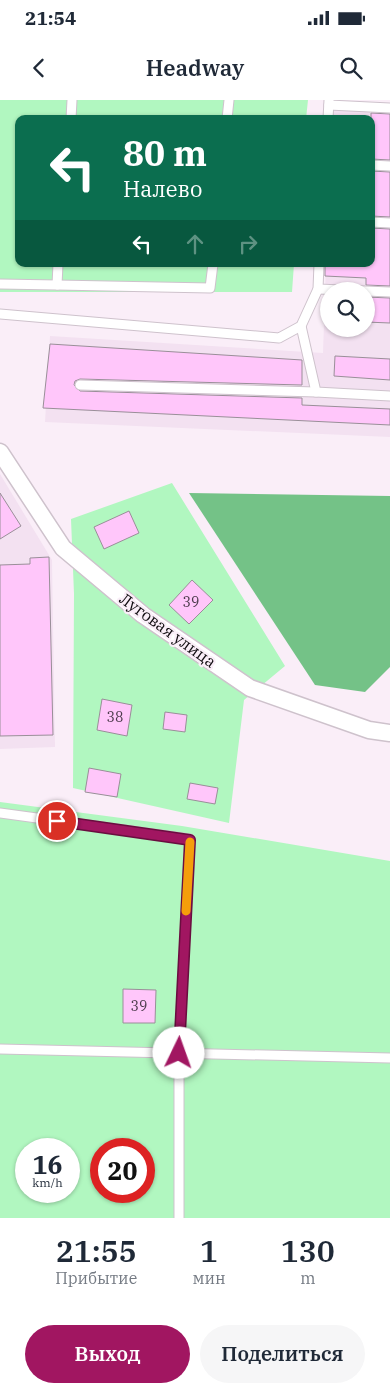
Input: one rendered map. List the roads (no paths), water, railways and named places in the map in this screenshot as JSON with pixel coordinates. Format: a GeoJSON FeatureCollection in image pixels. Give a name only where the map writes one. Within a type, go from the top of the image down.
{"type":"FeatureCollection","features":[{"type":"Feature","properties":{"kind":"street","name":"Луговая улица"},"geometry":{"type":"LineString","coordinates":[[0,452],[63,548],[143,615],[250,688],[368,730],[390,733]]}},
{"type":"Feature","properties":{"kind":"lane"},"geometry":{"type":"LineString","coordinates":[[71,115],[72,100]]}},
{"type":"Feature","properties":{"kind":"lane"},"geometry":{"type":"LineString","coordinates":[[227,115],[229,100]]}},
{"type":"Feature","properties":{"kind":"lane"},"geometry":{"type":"LineString","coordinates":[[328,115],[329,102],[390,108]]}},
{"type":"Feature","properties":{"kind":"lane"},"geometry":{"type":"LineString","coordinates":[[375,165],[390,166]]}},
{"type":"Feature","properties":{"kind":"lane"},"geometry":{"type":"LineString","coordinates":[[375,222],[390,223]]}},
{"type":"Feature","properties":{"kind":"lane"},"geometry":{"type":"LineString","coordinates":[[57,285],[58,267]]}},
{"type":"Feature","properties":{"kind":"lane"},"geometry":{"type":"LineString","coordinates":[[0,284],[210,288],[213,267]]}},
{"type":"Feature","properties":{"kind":"lane"},"geometry":{"type":"LineString","coordinates":[[0,314],[279,338],[301,326],[318,289],[318,267]]}},
{"type":"Feature","properties":{"kind":"lane"},"geometry":{"type":"LineString","coordinates":[[318,289],[390,292]]}},
{"type":"Feature","properties":{"kind":"lane"},"geometry":{"type":"LineString","coordinates":[[301,326],[316,392]]}},
{"type":"Feature","properties":{"kind":"lane"},"geometry":{"type":"LineString","coordinates":[[80,385],[390,396]]}},
{"type":"Feature","properties":{"kind":"lane"},"geometry":{"type":"LineString","coordinates":[[0,813],[190,840],[179,1053],[180,1218]]}},
{"type":"Feature","properties":{"kind":"lane"},"geometry":{"type":"LineString","coordinates":[[0,1049],[390,1058]]}}]}
